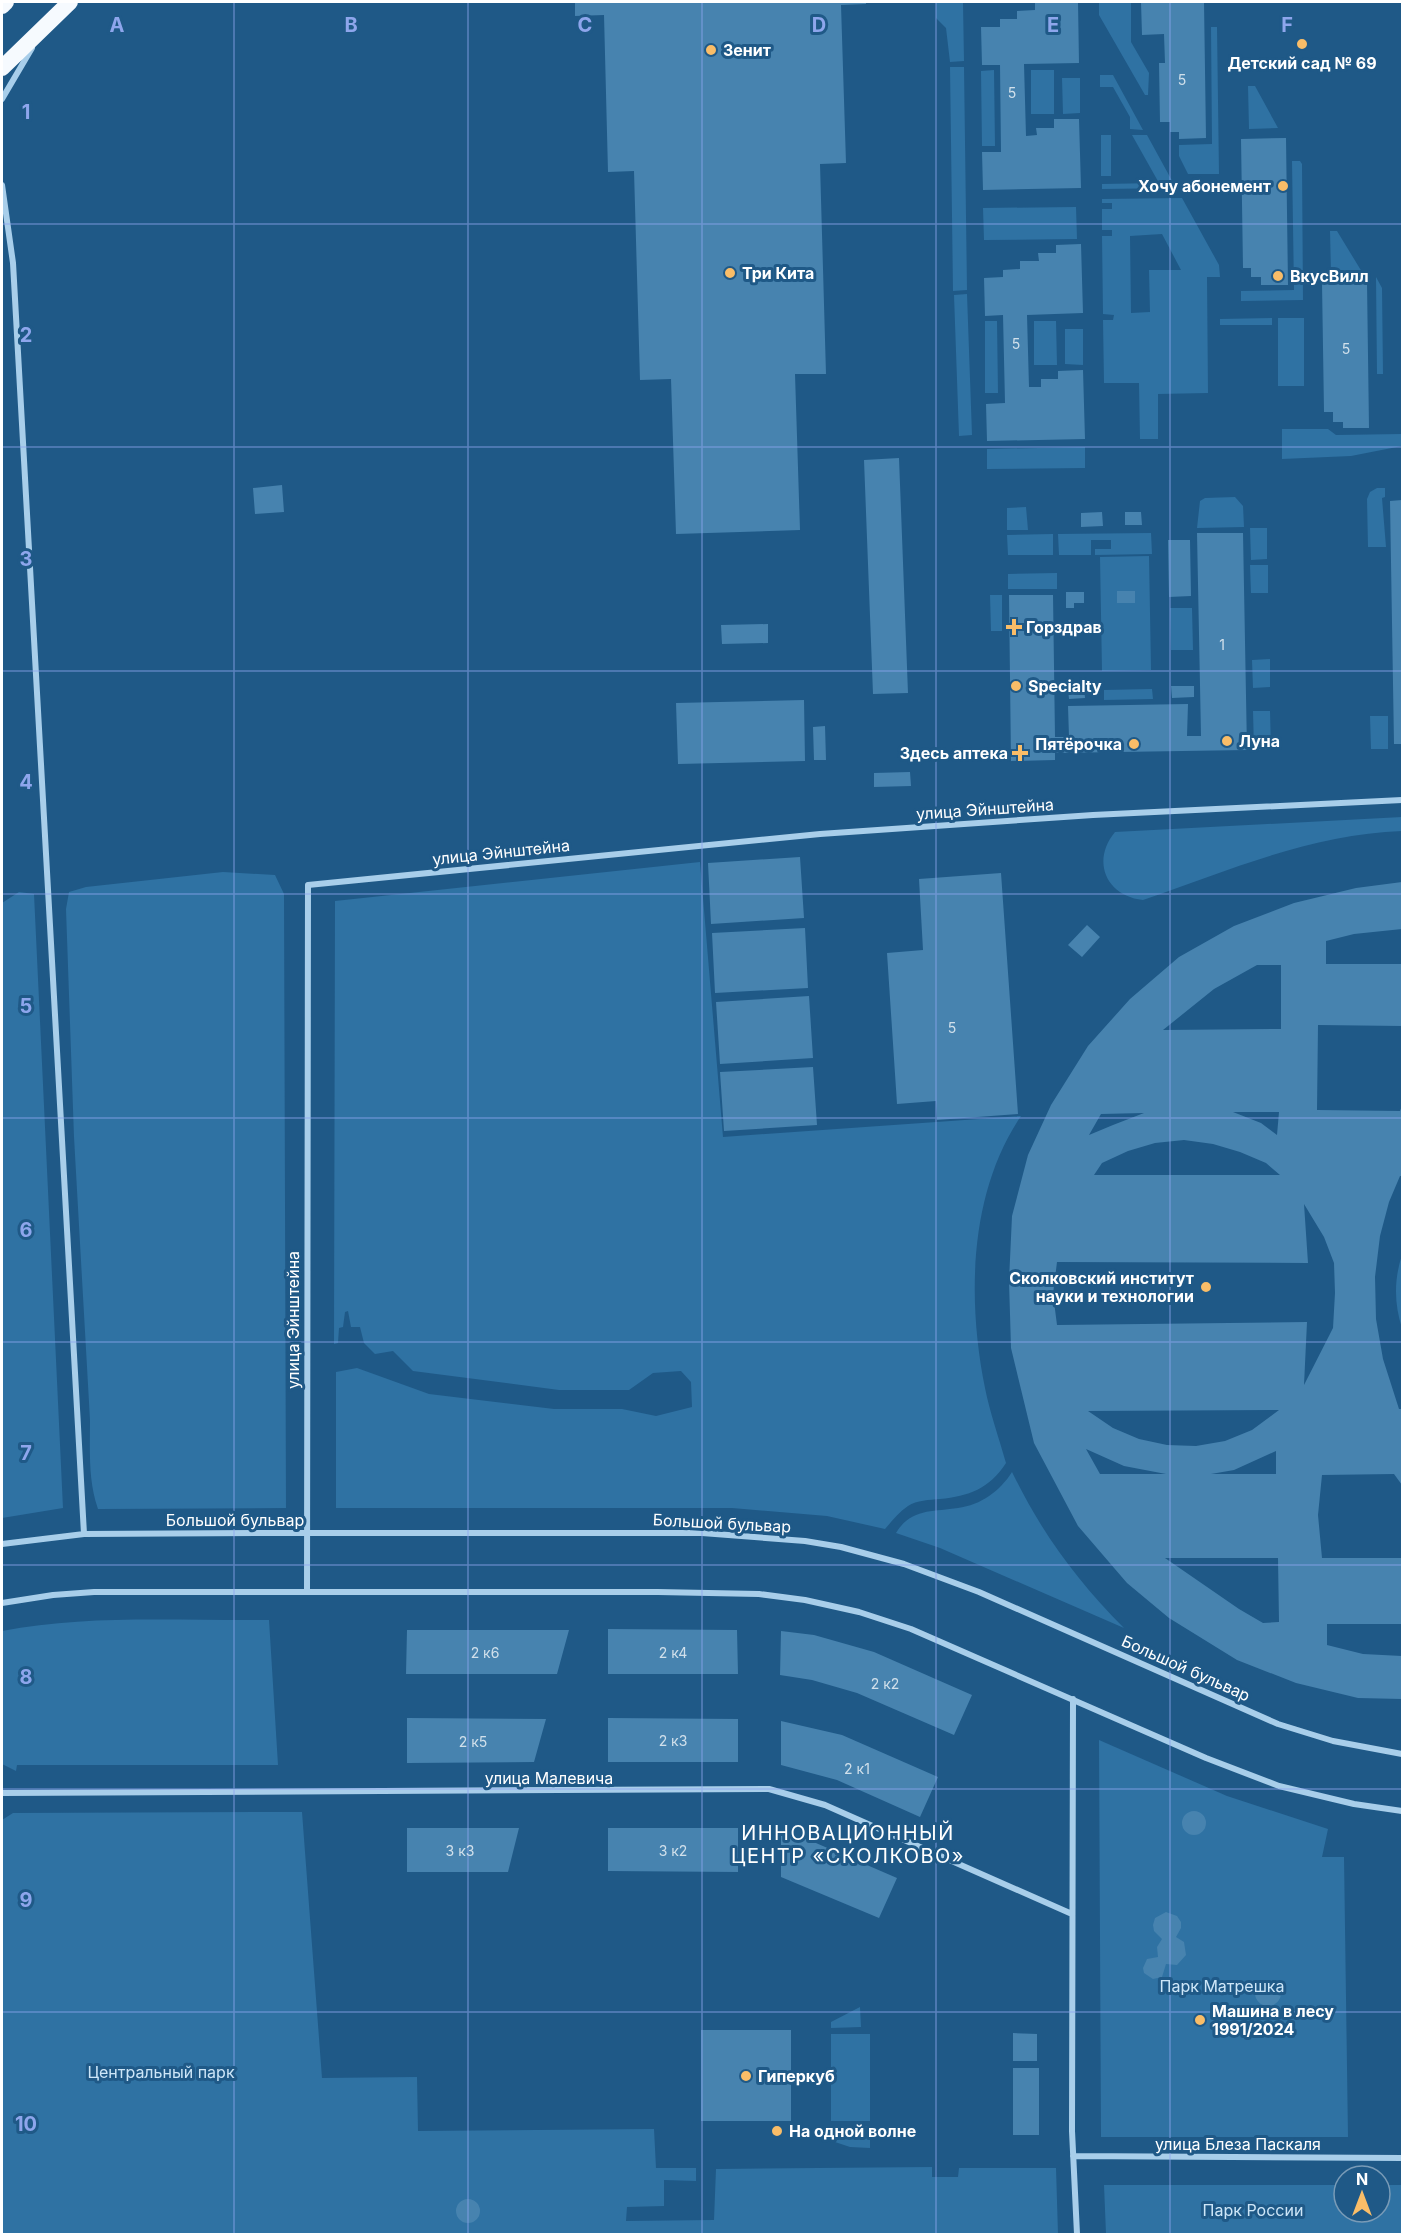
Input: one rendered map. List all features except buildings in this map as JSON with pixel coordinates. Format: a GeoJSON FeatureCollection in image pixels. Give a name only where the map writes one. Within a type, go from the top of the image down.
{"type":"FeatureCollection","features":[{"type":"Feature","properties":{"kind":"highway"},"geometry":{"type":"LineString","coordinates":[[2,6],[6,2]]}},
{"type":"Feature","properties":{"kind":"highway"},"geometry":{"type":"LineString","coordinates":[[2,68],[70,2]]}},
{"type":"Feature","properties":{"kind":"street"},"geometry":{"type":"LineString","coordinates":[[2,99],[46,25]]}},
{"type":"Feature","properties":{"kind":"street"},"geometry":{"type":"LineString","coordinates":[[2,185],[13,262],[84,1534]]}},
{"type":"Feature","properties":{"kind":"street"},"geometry":{"type":"LineString","coordinates":[[2,226],[8,233]]}},
{"type":"Feature","properties":{"kind":"street","name":"улица Эйнштейна"},"geometry":{"type":"LineString","coordinates":[[308,1592],[306,1533],[308,885],[820,834],[1093,815],[1402,800]]}},
{"type":"Feature","properties":{"kind":"street","name":"Большой бульвар"},"geometry":{"type":"LineString","coordinates":[[2,1544],[84,1534],[702,1533],[759,1536],[841,1547],[904,1564],[980,1592],[1278,1724],[1333,1741],[1402,1754]]}},
{"type":"Feature","properties":{"kind":"street"},"geometry":{"type":"LineString","coordinates":[[2,1603],[94,1592],[658,1592],[759,1594],[805,1600],[859,1612],[911,1629],[1206,1758],[1279,1786],[1354,1804],[1402,1811]]}},
{"type":"Feature","properties":{"kind":"street"},"geometry":{"type":"LineString","coordinates":[[1073,1699],[1072,2156],[1077,2235]]}},
{"type":"Feature","properties":{"kind":"street","name":"улица Малевича"},"geometry":{"type":"LineString","coordinates":[[2,1793],[769,1789],[825,1805],[1072,1914]]}},
{"type":"Feature","properties":{"kind":"street","name":"улица Блеза Паскаля"},"geometry":{"type":"LineString","coordinates":[[1072,2156],[1402,2158]]}},
{"type":"Feature","properties":{"kind":"green space"},"geometry":{"type":"Polygon","coordinates":[[[936,2],[969,2],[963,3],[964,61],[950,62],[946,28],[936,18],[936,2]]]}},
{"type":"Feature","properties":{"kind":"green space"},"geometry":{"type":"Polygon","coordinates":[[[1099,2],[1131,2],[1131,42],[1149,73],[1148,95],[1145,95],[1099,15],[1099,2]]]}},
{"type":"Feature","properties":{"kind":"green space"},"geometry":{"type":"Polygon","coordinates":[[[1211,27],[1217,27],[1219,174],[1188,174],[1179,156],[1179,145],[1212,144],[1211,27]]]}},
{"type":"Feature","properties":{"kind":"green space"},"geometry":{"type":"Polygon","coordinates":[[[950,67],[964,67],[967,290],[953,291],[950,67]]]}},
{"type":"Feature","properties":{"kind":"green space"},"geometry":{"type":"Polygon","coordinates":[[[994,70],[995,146],[982,146],[981,71],[994,70]]]}},
{"type":"Feature","properties":{"kind":"green space"},"geometry":{"type":"Polygon","coordinates":[[[1031,70],[1054,70],[1054,114],[1031,114],[1031,70]]]}},
{"type":"Feature","properties":{"kind":"green space"},"geometry":{"type":"Polygon","coordinates":[[[1100,75],[1113,75],[1143,130],[1130,129],[1130,117],[1113,87],[1100,87],[1100,75]]]}},
{"type":"Feature","properties":{"kind":"green space"},"geometry":{"type":"Polygon","coordinates":[[[1062,78],[1080,78],[1080,113],[1063,114],[1062,78]]]}},
{"type":"Feature","properties":{"kind":"green space"},"geometry":{"type":"Polygon","coordinates":[[[1248,86],[1255,86],[1278,128],[1249,129],[1248,86]]]}},
{"type":"Feature","properties":{"kind":"green space"},"geometry":{"type":"Polygon","coordinates":[[[1101,135],[1111,135],[1111,176],[1101,176],[1101,135]]]}},
{"type":"Feature","properties":{"kind":"green space"},"geometry":{"type":"Polygon","coordinates":[[[1132,135],[1147,135],[1176,188],[1102,189],[1102,184],[1159,183],[1132,135]]]}},
{"type":"Feature","properties":{"kind":"green space"},"geometry":{"type":"Polygon","coordinates":[[[1292,161],[1300,161],[1302,164],[1303,300],[1241,301],[1241,291],[1294,290],[1292,161]]]}},
{"type":"Feature","properties":{"kind":"green space"},"geometry":{"type":"Polygon","coordinates":[[[1182,198],[1219,265],[1220,277],[1207,277],[1208,393],[1158,394],[1158,439],[1140,439],[1139,383],[1104,383],[1103,320],[1113,320],[1114,315],[1103,314],[1102,236],[1112,236],[1112,230],[1102,230],[1102,209],[1112,209],[1112,203],[1102,203],[1102,199],[1182,198]],[[1162,234],[1130,236],[1131,313],[1150,312],[1149,270],[1181,270],[1162,234]]]}},
{"type":"Feature","properties":{"kind":"green space"},"geometry":{"type":"Polygon","coordinates":[[[1076,207],[1077,239],[984,240],[983,208],[1076,207]]]}},
{"type":"Feature","properties":{"kind":"green space"},"geometry":{"type":"Polygon","coordinates":[[[1330,231],[1337,231],[1362,272],[1331,273],[1330,231]]]}},
{"type":"Feature","properties":{"kind":"green space"},"geometry":{"type":"Polygon","coordinates":[[[1376,277],[1382,288],[1383,374],[1377,374],[1376,277]]]}},
{"type":"Feature","properties":{"kind":"green space"},"geometry":{"type":"Polygon","coordinates":[[[967,294],[972,435],[959,436],[954,295],[967,294]]]}},
{"type":"Feature","properties":{"kind":"green space"},"geometry":{"type":"Polygon","coordinates":[[[1272,318],[1272,325],[1220,325],[1220,319],[1272,318]]]}},
{"type":"Feature","properties":{"kind":"green space"},"geometry":{"type":"Polygon","coordinates":[[[1278,318],[1304,318],[1304,386],[1278,386],[1278,318]]]}},
{"type":"Feature","properties":{"kind":"green space"},"geometry":{"type":"Polygon","coordinates":[[[985,321],[997,321],[998,393],[985,393],[985,321]]]}},
{"type":"Feature","properties":{"kind":"green space"},"geometry":{"type":"Polygon","coordinates":[[[1034,321],[1056,321],[1057,365],[1034,365],[1034,321]]]}},
{"type":"Feature","properties":{"kind":"green space"},"geometry":{"type":"Polygon","coordinates":[[[1065,329],[1083,329],[1083,365],[1065,364],[1065,329]]]}},
{"type":"Feature","properties":{"kind":"green space"},"geometry":{"type":"Polygon","coordinates":[[[1282,429],[1328,429],[1336,435],[1402,434],[1402,446],[1351,456],[1282,459],[1282,429]]]}},
{"type":"Feature","properties":{"kind":"green space"},"geometry":{"type":"Polygon","coordinates":[[[1085,447],[1085,468],[987,469],[987,449],[1085,447]]]}},
{"type":"Feature","properties":{"kind":"green space"},"geometry":{"type":"Polygon","coordinates":[[[1377,488],[1385,488],[1385,497],[1382,498],[1386,547],[1368,547],[1367,499],[1370,492],[1377,488]]]}},
{"type":"Feature","properties":{"kind":"green space"},"geometry":{"type":"Polygon","coordinates":[[[1235,497],[1243,506],[1244,527],[1197,528],[1200,501],[1205,498],[1235,497]]]}},
{"type":"Feature","properties":{"kind":"green space"},"geometry":{"type":"Polygon","coordinates":[[[1026,507],[1028,530],[1007,530],[1007,508],[1026,507]]]}},
{"type":"Feature","properties":{"kind":"green space"},"geometry":{"type":"Polygon","coordinates":[[[1250,528],[1267,528],[1267,559],[1251,560],[1250,528]]]}},
{"type":"Feature","properties":{"kind":"green space"},"geometry":{"type":"Polygon","coordinates":[[[1151,533],[1152,554],[1095,555],[1095,549],[1111,549],[1111,540],[1091,540],[1091,555],[1059,555],[1058,534],[1151,533]]]}},
{"type":"Feature","properties":{"kind":"green space"},"geometry":{"type":"Polygon","coordinates":[[[1053,534],[1053,555],[1008,555],[1007,535],[1053,534]]]}},
{"type":"Feature","properties":{"kind":"green space"},"geometry":{"type":"Polygon","coordinates":[[[1149,556],[1151,670],[1102,671],[1100,557],[1149,556]]]}},
{"type":"Feature","properties":{"kind":"green space"},"geometry":{"type":"Polygon","coordinates":[[[1250,565],[1268,565],[1268,593],[1251,593],[1250,565]]]}},
{"type":"Feature","properties":{"kind":"green space"},"geometry":{"type":"Polygon","coordinates":[[[1057,573],[1057,589],[1008,589],[1008,574],[1057,573]]]}},
{"type":"Feature","properties":{"kind":"green space"},"geometry":{"type":"Polygon","coordinates":[[[990,595],[1002,595],[1002,631],[991,631],[990,595]]]}},
{"type":"Feature","properties":{"kind":"green space"},"geometry":{"type":"Polygon","coordinates":[[[1170,608],[1192,608],[1193,650],[1171,650],[1170,608]]]}},
{"type":"Feature","properties":{"kind":"green space"},"geometry":{"type":"Polygon","coordinates":[[[1270,659],[1270,687],[1253,688],[1252,660],[1270,659]]]}},
{"type":"Feature","properties":{"kind":"green space"},"geometry":{"type":"Polygon","coordinates":[[[1152,689],[1153,699],[1104,700],[1104,690],[1152,689]]]}},
{"type":"Feature","properties":{"kind":"green space"},"geometry":{"type":"Polygon","coordinates":[[[1253,711],[1270,711],[1271,750],[1254,750],[1253,711]]]}},
{"type":"Feature","properties":{"kind":"green space"},"geometry":{"type":"Polygon","coordinates":[[[1370,716],[1388,716],[1388,749],[1371,749],[1370,716]]]}},
{"type":"Feature","properties":{"kind":"green space"},"geometry":{"type":"Polygon","coordinates":[[[1402,817],[1402,831],[1335,839],[1303,847],[1238,866],[1143,900],[1120,892],[1106,875],[1104,865],[1104,854],[1115,832],[1402,817]]]}},
{"type":"Feature","properties":{"kind":"green space"},"geometry":{"type":"Polygon","coordinates":[[[700,862],[723,1137],[1021,1116],[1004,1146],[991,1178],[982,1212],[975,1283],[979,1354],[985,1388],[1006,1463],[993,1479],[978,1490],[960,1496],[912,1504],[905,1508],[885,1529],[827,1516],[732,1508],[336,1508],[336,1372],[357,1368],[429,1394],[554,1409],[622,1409],[656,1416],[692,1407],[691,1382],[681,1371],[653,1373],[629,1390],[559,1390],[413,1371],[393,1351],[375,1354],[364,1343],[360,1327],[351,1327],[348,1311],[345,1312],[343,1327],[339,1328],[338,1343],[334,1344],[335,901],[700,862]]]}},
{"type":"Feature","properties":{"kind":"green space"},"geometry":{"type":"Polygon","coordinates":[[[223,872],[275,875],[284,894],[286,1508],[98,1509],[90,1465],[90,1420],[74,1137],[66,909],[69,892],[86,887],[223,872]]]}},
{"type":"Feature","properties":{"kind":"green space"},"geometry":{"type":"Polygon","coordinates":[[[19,892],[34,894],[63,1508],[2,1518],[2,903],[19,892]]]}},
{"type":"Feature","properties":{"kind":"green space"},"geometry":{"type":"Polygon","coordinates":[[[1402,1255],[1402,1328],[1396,1292],[1402,1255]]]}},
{"type":"Feature","properties":{"kind":"green space"},"geometry":{"type":"Polygon","coordinates":[[[1012,1472],[1035,1515],[1061,1555],[1124,1628],[940,1548],[896,1533],[908,1519],[916,1515],[958,1508],[982,1500],[996,1491],[1012,1472]]]}},
{"type":"Feature","properties":{"kind":"green space"},"geometry":{"type":"Polygon","coordinates":[[[101,1620],[269,1620],[278,1765],[17,1765],[16,1771],[2,1764],[2,1631],[101,1620]]]}},
{"type":"Feature","properties":{"kind":"green space","name":"Парк Матрешка"},"geometry":{"type":"Polygon","coordinates":[[[1099,1740],[1227,1796],[1328,1829],[1322,1857],[1344,1857],[1348,2137],[1101,2137],[1099,1740]]]}},
{"type":"Feature","properties":{"kind":"green space","name":"Центральный парк"},"geometry":{"type":"Polygon","coordinates":[[[302,1812],[322,2078],[417,2077],[418,2131],[654,2129],[656,2168],[696,2168],[696,2181],[664,2180],[664,2206],[627,2207],[626,2221],[714,2220],[716,2169],[932,2167],[932,2177],[958,2177],[959,2168],[1056,2168],[1058,2234],[2,2234],[2,1820],[13,1813],[302,1812]]]}},
{"type":"Feature","properties":{"kind":"green space"},"geometry":{"type":"Polygon","coordinates":[[[860,2007],[861,2027],[831,2028],[831,2022],[860,2007]]]}},
{"type":"Feature","properties":{"kind":"green space"},"geometry":{"type":"Polygon","coordinates":[[[831,2034],[870,2034],[870,2121],[831,2121],[831,2034]]]}},
{"type":"Feature","properties":{"kind":"green space"},"geometry":{"type":"Polygon","coordinates":[[[831,2126],[870,2126],[870,2148],[850,2147],[832,2141],[831,2126]]]}},
{"type":"Feature","properties":{"kind":"green space","name":"Парк России"},"geometry":{"type":"Polygon","coordinates":[[[1104,2185],[1332,2185],[1332,2224],[1392,2224],[1392,2185],[1402,2185],[1402,2234],[1106,2234],[1104,2185]]]}},
{"type":"Feature","properties":{"kind":"place","name":"Детский сад № 69"},"geometry":{"type":"Point","coordinates":[1302,44]}},
{"type":"Feature","properties":{"kind":"place","name":"Зенит"},"geometry":{"type":"Point","coordinates":[711,50]}},
{"type":"Feature","properties":{"kind":"place","name":"Хочу абонемент"},"geometry":{"type":"Point","coordinates":[1283,186]}},
{"type":"Feature","properties":{"kind":"place","name":"Три Кита"},"geometry":{"type":"Point","coordinates":[730,273]}},
{"type":"Feature","properties":{"kind":"place","name":"ВкусВилл"},"geometry":{"type":"Point","coordinates":[1278,276]}},
{"type":"Feature","properties":{"kind":"place","name":"Горздрав"},"geometry":{"type":"Point","coordinates":[1014,627]}},
{"type":"Feature","properties":{"kind":"place","name":"Specialty"},"geometry":{"type":"Point","coordinates":[1016,686]}},
{"type":"Feature","properties":{"kind":"place","name":"Луна"},"geometry":{"type":"Point","coordinates":[1227,741]}},
{"type":"Feature","properties":{"kind":"place","name":"Пятёрочка"},"geometry":{"type":"Point","coordinates":[1134,744]}},
{"type":"Feature","properties":{"kind":"place","name":"Здесь аптека"},"geometry":{"type":"Point","coordinates":[1020,753]}},
{"type":"Feature","properties":{"kind":"place","name":"Сколковский институт науки и технологии"},"geometry":{"type":"Point","coordinates":[1206,1287]}},
{"type":"Feature","properties":{"kind":"place","name":"Машина в лесу 1991/2024"},"geometry":{"type":"Point","coordinates":[1200,2020]}},
{"type":"Feature","properties":{"kind":"place","name":"Гиперкуб"},"geometry":{"type":"Point","coordinates":[746,2076]}},
{"type":"Feature","properties":{"kind":"place","name":"На одной волне"},"geometry":{"type":"Point","coordinates":[777,2131]}},
{"type":"Feature","properties":{"kind":"district","name":"ИННОВАЦИОННЫЙ ЦЕНТР «СКОЛКОВО»"},"geometry":{"type":"Point","coordinates":[848,1844]}}]}
